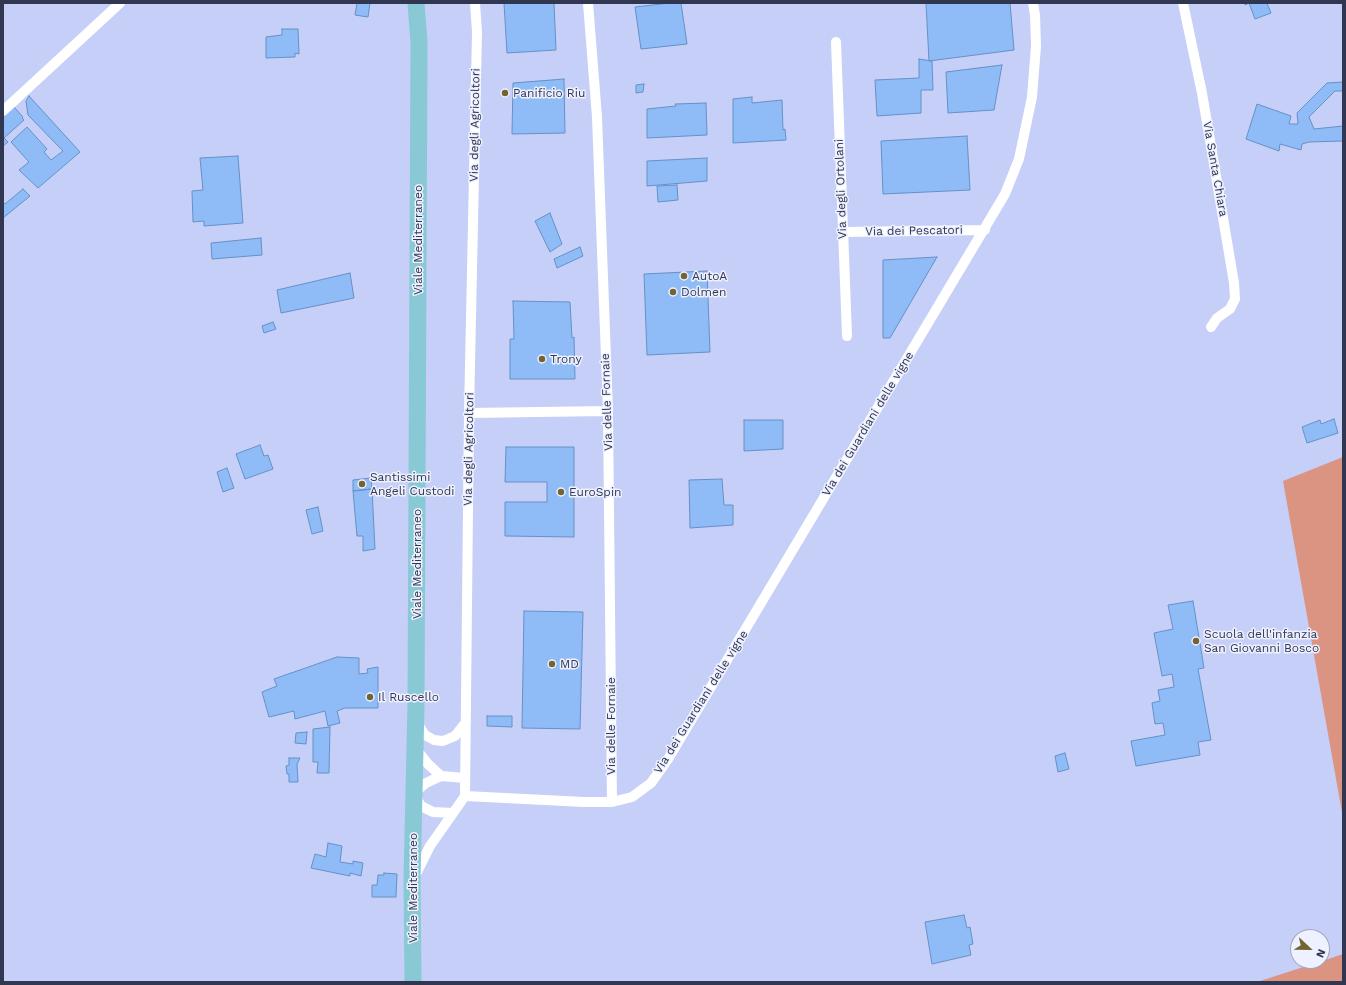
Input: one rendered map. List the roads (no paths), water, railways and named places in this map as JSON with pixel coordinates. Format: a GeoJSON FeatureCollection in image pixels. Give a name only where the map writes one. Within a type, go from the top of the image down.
{"type":"FeatureCollection","features":[{"type":"Feature","properties":{"kind":"main road","name":"Viale Mediterraneo"},"geometry":{"type":"LineString","coordinates":[[413,982],[412,880],[416,722],[419,43],[416,3]]}},
{"type":"Feature","properties":{"kind":"street"},"geometry":{"type":"LineString","coordinates":[[3,111],[120,3]]}},
{"type":"Feature","properties":{"kind":"street","name":"Via degli Agricoltori"},"geometry":{"type":"LineString","coordinates":[[412,880],[430,846],[464,796],[469,413],[477,32],[475,3]]}},
{"type":"Feature","properties":{"kind":"street","name":"Via delle Fornaie"},"geometry":{"type":"LineString","coordinates":[[588,3],[597,117],[608,411],[612,802]]}},
{"type":"Feature","properties":{"kind":"street","name":"Via dei Guardiani delle vigne"},"geometry":{"type":"LineString","coordinates":[[464,796],[612,802],[632,797],[650,782],[668,759],[985,230],[1005,194],[1019,159],[1030,105],[1036,46],[1035,14],[1033,3]]}},
{"type":"Feature","properties":{"kind":"street","name":"Via Santa Chiara"},"geometry":{"type":"LineString","coordinates":[[1183,3],[1202,93],[1234,283],[1235,299],[1230,309],[1217,318],[1211,327]]}},
{"type":"Feature","properties":{"kind":"street","name":"Via degli Ortolani"},"geometry":{"type":"LineString","coordinates":[[836,42],[847,336]]}},
{"type":"Feature","properties":{"kind":"street","name":"Via dei Pescatori"},"geometry":{"type":"LineString","coordinates":[[843,232],[985,230]]}},
{"type":"Feature","properties":{"kind":"street"},"geometry":{"type":"LineString","coordinates":[[469,413],[608,411]]}},
{"type":"Feature","properties":{"kind":"street"},"geometry":{"type":"LineString","coordinates":[[416,722],[425,735],[434,740],[443,741],[455,736],[466,722]]}},
{"type":"Feature","properties":{"kind":"street"},"geometry":{"type":"LineString","coordinates":[[415,748],[428,764],[441,776]]}},
{"type":"Feature","properties":{"kind":"street"},"geometry":{"type":"LineString","coordinates":[[453,813],[433,812],[421,806],[414,793],[426,783],[441,776],[465,778]]}},
{"type":"Feature","properties":{"kind":"place","name":"Panificio Riu"},"geometry":{"type":"Point","coordinates":[505,93]}},
{"type":"Feature","properties":{"kind":"place","name":"AutoA"},"geometry":{"type":"Point","coordinates":[684,276]}},
{"type":"Feature","properties":{"kind":"place","name":"Dolmen"},"geometry":{"type":"Point","coordinates":[673,292]}},
{"type":"Feature","properties":{"kind":"place","name":"Trony"},"geometry":{"type":"Point","coordinates":[542,359]}},
{"type":"Feature","properties":{"kind":"place","name":"Santissimi Angeli Custodi"},"geometry":{"type":"Point","coordinates":[362,484]}},
{"type":"Feature","properties":{"kind":"place","name":"EuroSpin"},"geometry":{"type":"Point","coordinates":[561,492]}},
{"type":"Feature","properties":{"kind":"place","name":"Scuola dell'infanzia San Giovanni Bosco"},"geometry":{"type":"Point","coordinates":[1196,641]}},
{"type":"Feature","properties":{"kind":"place","name":"MD"},"geometry":{"type":"Point","coordinates":[552,664]}},
{"type":"Feature","properties":{"kind":"place","name":"Il Ruscello"},"geometry":{"type":"Point","coordinates":[370,697]}}]}
